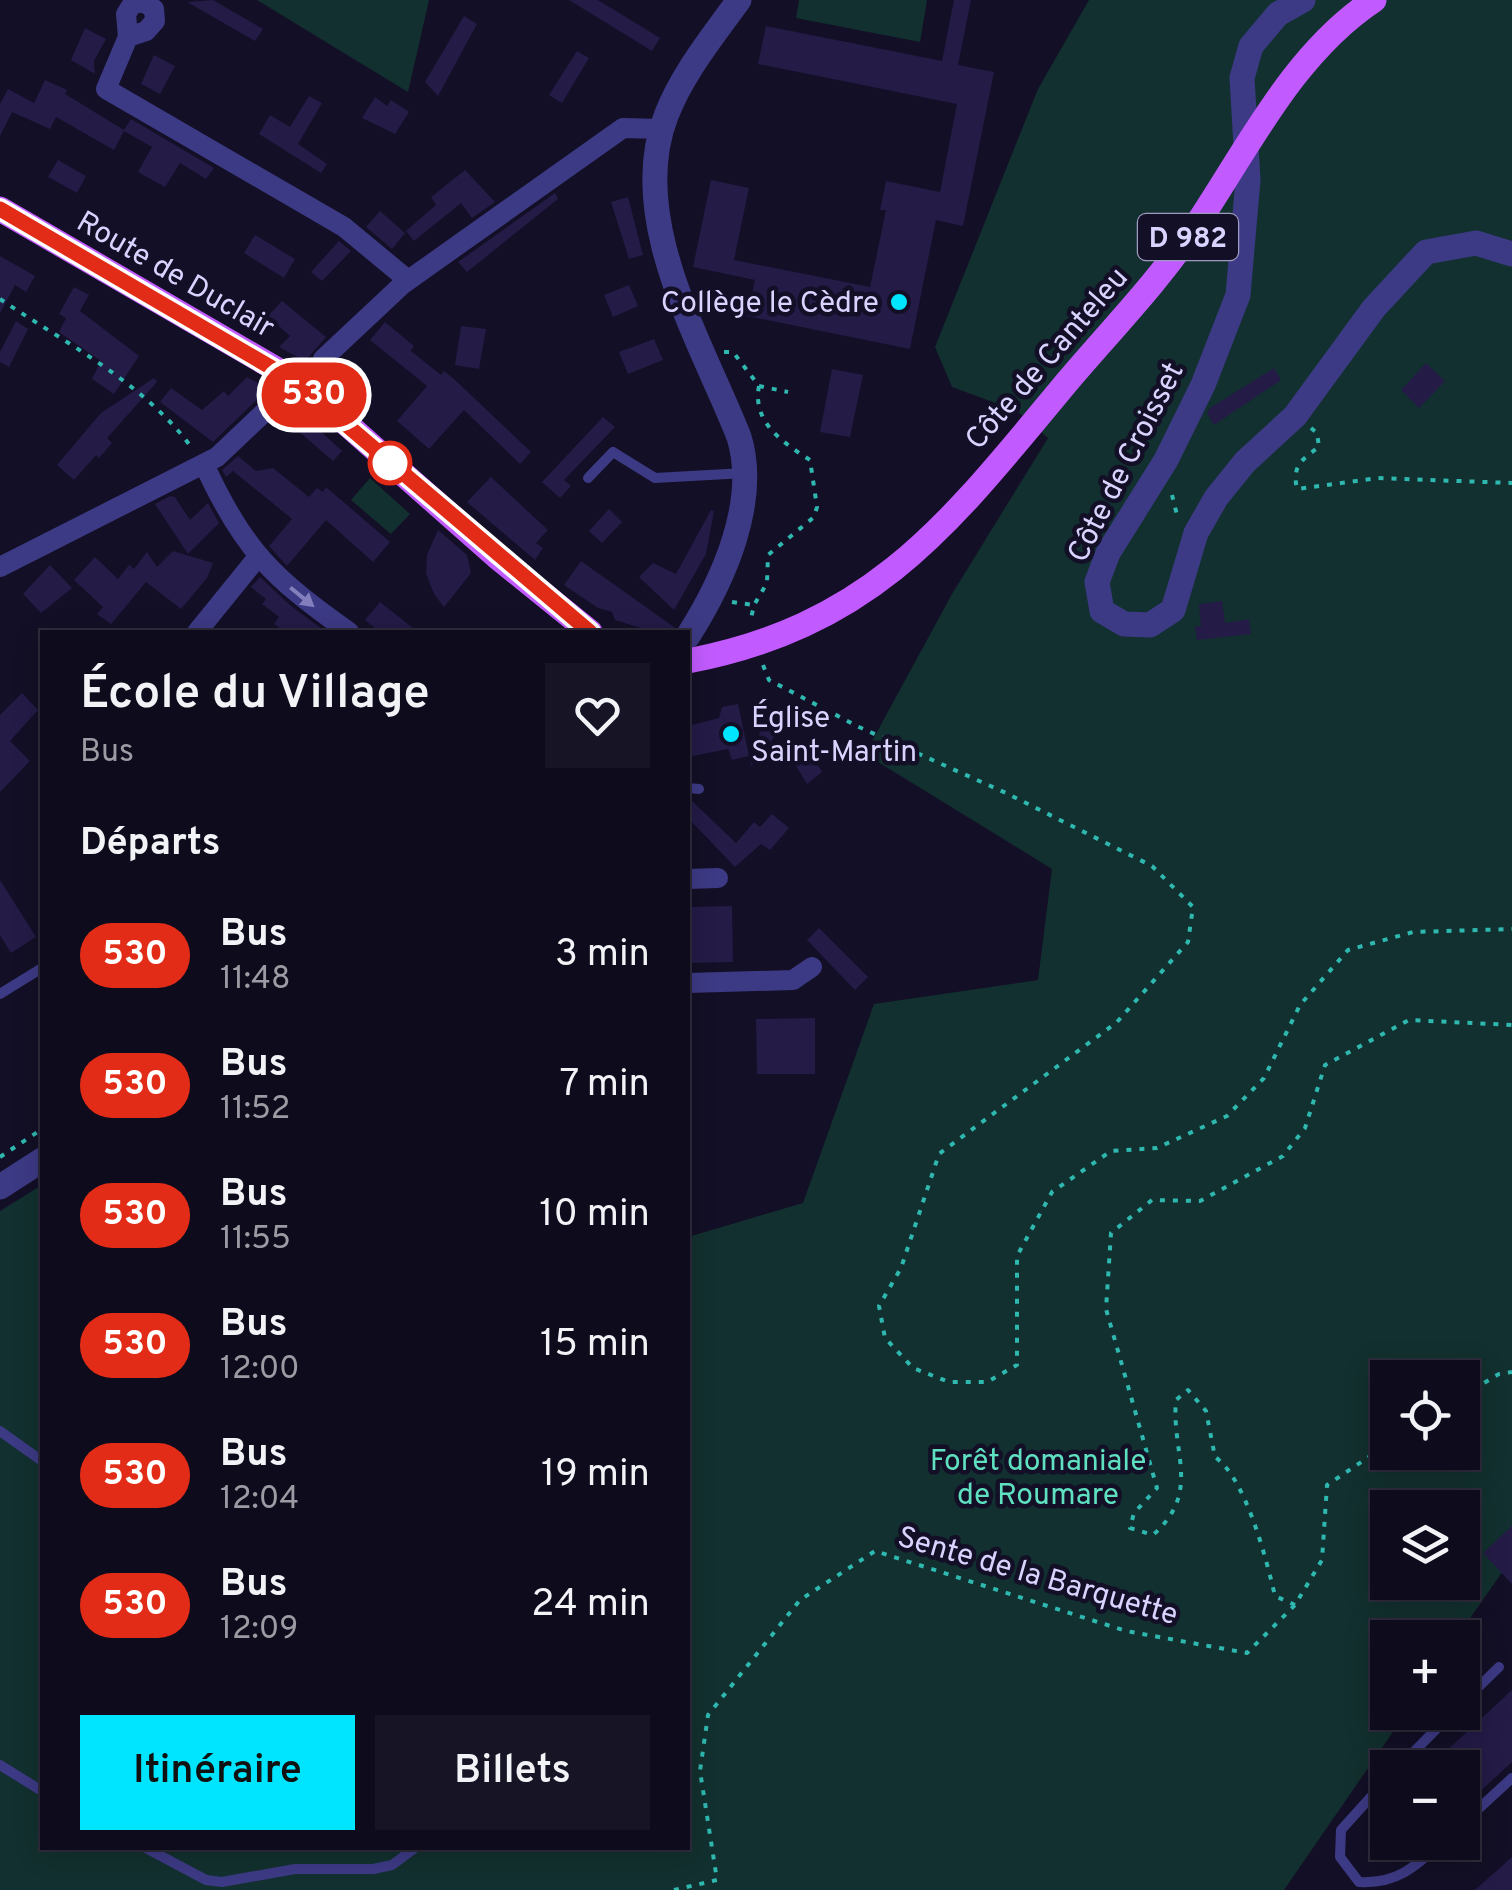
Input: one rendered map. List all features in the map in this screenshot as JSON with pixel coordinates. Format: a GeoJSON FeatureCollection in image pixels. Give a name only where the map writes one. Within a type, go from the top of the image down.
{"type":"FeatureCollection","features":[{"type":"Feature","properties":{"kind":"main road","name":"Côte de Canteleu"},"geometry":{"type":"LineString","coordinates":[[690,661],[735,652],[847,602],[921,550],[1190,236],[1324,39],[1374,0]]}},
{"type":"Feature","properties":{"kind":"main road","name":"Route de Duclair"},"geometry":{"type":"LineString","coordinates":[[0,209],[309,371],[588,630]]}},
{"type":"Feature","properties":{"kind":"street"},"geometry":{"type":"LineString","coordinates":[[690,632],[739,528],[746,472],[739,437],[658,228],[657,159],[661,130],[681,85],[739,0]]}},
{"type":"Feature","properties":{"kind":"street","name":"Côte de Croisset"},"geometry":{"type":"LineString","coordinates":[[1302,0],[1278,14],[1251,46],[1242,78],[1248,180],[1238,295],[1203,385],[1166,460],[1108,553],[1097,582],[1102,611],[1124,624],[1150,626],[1173,610],[1196,534],[1206,516],[1245,462],[1295,416],[1374,308],[1426,252],[1476,244],[1512,254]]}},
{"type":"Feature","properties":{"kind":"street"},"geometry":{"type":"LineString","coordinates":[[128,38],[106,89],[344,227],[408,280]]}},
{"type":"Feature","properties":{"kind":"street"},"geometry":{"type":"LineString","coordinates":[[0,567],[218,457],[408,280],[623,128],[661,130]]}},
{"type":"Feature","properties":{"kind":"street"},"geometry":{"type":"LineString","coordinates":[[200,466],[257,558],[347,630]]}},
{"type":"Feature","properties":{"kind":"street"},"geometry":{"type":"LineString","coordinates":[[199,630],[257,558]]}},
{"type":"Feature","properties":{"kind":"street"},"geometry":{"type":"LineString","coordinates":[[690,879],[718,878]]}},
{"type":"Feature","properties":{"kind":"street"},"geometry":{"type":"LineString","coordinates":[[690,984],[792,980],[812,967]]}},
{"type":"Feature","properties":{"kind":"street"},"geometry":{"type":"LineString","coordinates":[[0,1188],[40,1161]]}},
{"type":"Feature","properties":{"kind":"lane"},"geometry":{"type":"LineString","coordinates":[[588,478],[612,452],[656,478],[746,472]]}},
{"type":"Feature","properties":{"kind":"lane"},"geometry":{"type":"LineString","coordinates":[[0,994],[40,969]]}},
{"type":"Feature","properties":{"kind":"lane"},"geometry":{"type":"LineString","coordinates":[[0,1431],[40,1460]]}},
{"type":"Feature","properties":{"kind":"lane"},"geometry":{"type":"LineString","coordinates":[[1480,1685],[1499,1667]]}},
{"type":"Feature","properties":{"kind":"lane"},"geometry":{"type":"LineString","coordinates":[[1416,1750],[1435,1730]]}},
{"type":"Feature","properties":{"kind":"lane"},"geometry":{"type":"LineString","coordinates":[[0,1766],[40,1790]]}},
{"type":"Feature","properties":{"kind":"lane"},"geometry":{"type":"LineString","coordinates":[[1480,1807],[1512,1778]]}},
{"type":"Feature","properties":{"kind":"lane"},"geometry":{"type":"LineString","coordinates":[[1370,1798],[1340,1830],[1340,1857],[1359,1882],[1382,1883],[1409,1873],[1423,1860]]}},
{"type":"Feature","properties":{"kind":"lane"},"geometry":{"type":"LineString","coordinates":[[150,1850],[206,1880],[222,1882],[295,1869],[374,1870],[392,1865],[412,1850]]}},
{"type":"Feature","properties":{"kind":"path"},"geometry":{"type":"LineString","coordinates":[[0,299],[132,386],[161,411],[192,447],[200,466]]}},
{"type":"Feature","properties":{"kind":"path"},"geometry":{"type":"LineString","coordinates":[[704,353],[733,352],[759,386],[788,392]]}},
{"type":"Feature","properties":{"kind":"path"},"geometry":{"type":"LineString","coordinates":[[759,386],[756,402],[764,422],[810,460],[817,507],[807,524],[768,555],[766,583],[751,612],[755,644],[769,680],[1152,866],[1193,907],[1188,942],[1117,1022],[939,1154],[901,1268],[880,1306],[885,1338],[913,1368],[950,1382],[987,1382],[1018,1366],[1018,1256],[1052,1192],[1111,1152],[1157,1148],[1227,1116],[1264,1078],[1300,1004],[1348,950],[1413,932],[1512,930]]}},
{"type":"Feature","properties":{"kind":"path"},"geometry":{"type":"LineString","coordinates":[[1295,416],[1317,433],[1319,447],[1300,460],[1294,474],[1297,489],[1378,478],[1512,483]]}},
{"type":"Feature","properties":{"kind":"path"},"geometry":{"type":"LineString","coordinates":[[1172,496],[1175,513],[1183,526],[1206,516]]}},
{"type":"Feature","properties":{"kind":"path"},"geometry":{"type":"LineString","coordinates":[[1294,1605],[1275,1596],[1247,1504],[1230,1467],[1215,1457],[1206,1410],[1188,1390],[1176,1400],[1174,1423],[1184,1480],[1166,1524],[1153,1536],[1130,1528],[1134,1513],[1157,1488],[1106,1309],[1111,1233],[1152,1200],[1200,1201],[1283,1156],[1305,1128],[1325,1065],[1409,1020],[1512,1026]]}},
{"type":"Feature","properties":{"kind":"path"},"geometry":{"type":"LineString","coordinates":[[0,1157],[40,1130]]}},
{"type":"Feature","properties":{"kind":"path"},"geometry":{"type":"LineString","coordinates":[[1480,1385],[1499,1374],[1512,1372]]}},
{"type":"Feature","properties":{"kind":"path","name":"Sente de la Barquette"},"geometry":{"type":"LineString","coordinates":[[674,1890],[717,1880],[700,1771],[708,1714],[800,1600],[874,1551],[1126,1631],[1248,1653],[1294,1605],[1322,1560],[1328,1485],[1370,1456]]}},
{"type":"Feature","properties":{"kind":"green space"},"geometry":{"type":"Polygon","coordinates":[[[257,0],[429,0],[408,92],[257,0]]]}},
{"type":"Feature","properties":{"kind":"green space"},"geometry":{"type":"Polygon","coordinates":[[[799,0],[927,0],[920,42],[796,18],[799,0]]]}},
{"type":"Feature","properties":{"kind":"green space","name":"Forêt domaniale de Roumare"},"geometry":{"type":"Polygon","coordinates":[[[1089,0],[1512,0],[1512,1558],[1469,1620],[1370,1620],[1370,1730],[1394,1730],[1380,1750],[1370,1750],[1370,1765],[1284,1890],[0,1890],[0,1211],[40,1186],[40,1850],[690,1850],[690,1236],[803,1203],[874,1004],[1038,980],[1052,869],[865,754],[952,594],[1048,438],[1017,411],[952,387],[935,347],[1038,89],[1089,0]]]}},
{"type":"Feature","properties":{"kind":"green space"},"geometry":{"type":"Polygon","coordinates":[[[370,478],[410,514],[391,534],[351,500],[370,478]]]}},
{"type":"Feature","properties":{"kind":"building"},"geometry":{"type":"Polygon","coordinates":[[[213,0],[263,29],[255,41],[187,2],[213,0]]]}},
{"type":"Feature","properties":{"kind":"building"},"geometry":{"type":"Polygon","coordinates":[[[569,0],[598,0],[660,38],[652,51],[569,0]]]}},
{"type":"Feature","properties":{"kind":"building"},"geometry":{"type":"Polygon","coordinates":[[[954,0],[971,0],[958,65],[994,72],[963,226],[936,220],[910,349],[747,316],[755,280],[693,267],[711,180],[749,188],[734,260],[870,287],[886,210],[880,210],[886,181],[940,192],[957,104],[758,64],[766,26],[942,61],[954,0]]]}},
{"type":"Feature","properties":{"kind":"building"},"geometry":{"type":"Polygon","coordinates":[[[464,16],[477,24],[438,96],[425,82],[464,16]]]}},
{"type":"Feature","properties":{"kind":"building"},"geometry":{"type":"Polygon","coordinates":[[[85,28],[106,39],[94,61],[95,74],[71,60],[85,28]]]}},
{"type":"Feature","properties":{"kind":"building"},"geometry":{"type":"Polygon","coordinates":[[[577,51],[589,58],[562,103],[549,95],[577,51]]]}},
{"type":"Feature","properties":{"kind":"building"},"geometry":{"type":"Polygon","coordinates":[[[154,55],[175,66],[160,94],[141,84],[154,55]]]}},
{"type":"Feature","properties":{"kind":"building"},"geometry":{"type":"Polygon","coordinates":[[[45,80],[67,90],[65,94],[124,130],[131,119],[214,168],[206,179],[180,163],[165,187],[138,172],[152,147],[124,131],[114,150],[56,117],[50,129],[12,112],[0,136],[0,104],[8,89],[34,103],[45,80]]]}},
{"type":"Feature","properties":{"kind":"building"},"geometry":{"type":"Polygon","coordinates":[[[309,96],[322,103],[298,144],[327,164],[321,173],[259,134],[270,115],[290,127],[309,96]]]}},
{"type":"Feature","properties":{"kind":"building"},"geometry":{"type":"Polygon","coordinates":[[[375,97],[387,106],[391,100],[409,112],[395,134],[362,118],[375,97]]]}},
{"type":"Feature","properties":{"kind":"building"},"geometry":{"type":"Polygon","coordinates":[[[58,160],[86,176],[77,193],[48,177],[58,160]]]}},
{"type":"Feature","properties":{"kind":"building"},"geometry":{"type":"Polygon","coordinates":[[[465,170],[495,202],[472,218],[461,203],[414,241],[406,231],[436,205],[431,197],[465,170]]]}},
{"type":"Feature","properties":{"kind":"building"},"geometry":{"type":"Polygon","coordinates":[[[555,193],[558,199],[467,272],[458,262],[555,193]]]}},
{"type":"Feature","properties":{"kind":"building"},"geometry":{"type":"Polygon","coordinates":[[[628,197],[643,255],[629,259],[611,202],[628,197]]]}},
{"type":"Feature","properties":{"kind":"building"},"geometry":{"type":"Polygon","coordinates":[[[380,211],[405,233],[392,249],[366,227],[380,211]]]}},
{"type":"Feature","properties":{"kind":"building"},"geometry":{"type":"Polygon","coordinates":[[[255,235],[295,259],[284,278],[244,253],[255,235]]]}},
{"type":"Feature","properties":{"kind":"building"},"geometry":{"type":"Polygon","coordinates":[[[339,241],[351,251],[322,281],[311,272],[339,241]]]}},
{"type":"Feature","properties":{"kind":"building"},"geometry":{"type":"Polygon","coordinates":[[[0,256],[35,276],[26,292],[15,285],[0,313],[0,256]]]}},
{"type":"Feature","properties":{"kind":"building"},"geometry":{"type":"Polygon","coordinates":[[[629,285],[638,306],[613,317],[604,295],[629,285]]]}},
{"type":"Feature","properties":{"kind":"building"},"geometry":{"type":"Polygon","coordinates":[[[74,287],[89,295],[80,311],[139,356],[114,394],[92,379],[101,361],[59,332],[66,318],[59,314],[74,287]]]}},
{"type":"Feature","properties":{"kind":"building"},"geometry":{"type":"Polygon","coordinates":[[[282,301],[326,337],[305,361],[279,347],[290,336],[268,316],[282,301]]]}},
{"type":"Feature","properties":{"kind":"building"},"geometry":{"type":"Polygon","coordinates":[[[16,321],[28,329],[9,367],[0,362],[0,352],[16,321]]]}},
{"type":"Feature","properties":{"kind":"building"},"geometry":{"type":"Polygon","coordinates":[[[385,322],[414,346],[411,351],[441,375],[444,371],[453,378],[531,452],[520,464],[464,410],[429,449],[397,421],[427,386],[370,340],[385,322]]]}},
{"type":"Feature","properties":{"kind":"building"},"geometry":{"type":"Polygon","coordinates":[[[461,326],[486,329],[479,369],[455,365],[461,326]]]}},
{"type":"Feature","properties":{"kind":"building"},"geometry":{"type":"Polygon","coordinates":[[[654,339],[663,360],[628,374],[619,352],[654,339]]]}},
{"type":"Feature","properties":{"kind":"building"},"geometry":{"type":"Polygon","coordinates":[[[1426,363],[1445,381],[1419,408],[1401,390],[1426,363]]]}},
{"type":"Feature","properties":{"kind":"building"},"geometry":{"type":"Polygon","coordinates":[[[1274,368],[1281,380],[1214,425],[1207,413],[1210,408],[1274,368]]]}},
{"type":"Feature","properties":{"kind":"building"},"geometry":{"type":"Polygon","coordinates":[[[832,369],[863,375],[850,437],[820,432],[832,369]]]}},
{"type":"Feature","properties":{"kind":"building"},"geometry":{"type":"Polygon","coordinates":[[[247,377],[268,389],[213,442],[160,402],[171,388],[202,410],[224,391],[228,396],[247,377]]]}},
{"type":"Feature","properties":{"kind":"building"},"geometry":{"type":"Polygon","coordinates":[[[154,378],[157,382],[107,438],[112,443],[99,458],[96,455],[74,480],[57,465],[101,413],[154,378]]]}},
{"type":"Feature","properties":{"kind":"building"},"geometry":{"type":"Polygon","coordinates":[[[292,405],[342,451],[333,461],[281,416],[292,405]]]}},
{"type":"Feature","properties":{"kind":"building"},"geometry":{"type":"Polygon","coordinates":[[[603,417],[615,427],[564,480],[571,486],[560,498],[542,482],[603,417]]]}},
{"type":"Feature","properties":{"kind":"building"},"geometry":{"type":"Polygon","coordinates":[[[238,456],[256,471],[273,468],[309,497],[317,488],[323,492],[326,487],[390,542],[373,562],[326,520],[287,566],[269,546],[292,519],[233,471],[226,477],[222,470],[238,456]]]}},
{"type":"Feature","properties":{"kind":"building"},"geometry":{"type":"Polygon","coordinates":[[[491,477],[548,530],[536,543],[543,548],[535,560],[467,502],[491,477]]]}},
{"type":"Feature","properties":{"kind":"building"},"geometry":{"type":"Polygon","coordinates":[[[175,497],[190,520],[208,503],[219,523],[188,554],[155,504],[175,497]]]}},
{"type":"Feature","properties":{"kind":"building"},"geometry":{"type":"Polygon","coordinates":[[[609,509],[622,522],[602,543],[589,531],[609,509]]]}},
{"type":"Feature","properties":{"kind":"building"},"geometry":{"type":"Polygon","coordinates":[[[711,510],[714,511],[706,554],[674,610],[639,577],[653,563],[676,574],[711,510]]]}},
{"type":"Feature","properties":{"kind":"building"},"geometry":{"type":"Polygon","coordinates":[[[438,530],[467,555],[471,573],[444,607],[426,573],[427,555],[438,530]]]}},
{"type":"Feature","properties":{"kind":"building"},"geometry":{"type":"Polygon","coordinates":[[[173,551],[213,563],[207,578],[181,609],[146,582],[111,624],[97,614],[103,607],[74,580],[95,557],[118,579],[129,565],[134,569],[147,552],[157,567],[173,551]]]}},
{"type":"Feature","properties":{"kind":"building"},"geometry":{"type":"Polygon","coordinates":[[[581,561],[673,630],[647,630],[615,620],[612,612],[598,608],[564,585],[581,561]]]}},
{"type":"Feature","properties":{"kind":"building"},"geometry":{"type":"Polygon","coordinates":[[[50,565],[72,588],[41,613],[23,594],[50,565]]]}},
{"type":"Feature","properties":{"kind":"building"},"geometry":{"type":"Polygon","coordinates":[[[260,577],[323,630],[282,630],[274,624],[279,617],[262,604],[266,599],[251,587],[260,577]]]}},
{"type":"Feature","properties":{"kind":"building"},"geometry":{"type":"Polygon","coordinates":[[[1222,601],[1225,623],[1249,619],[1251,634],[1197,640],[1195,626],[1201,626],[1199,604],[1222,601]]]}},
{"type":"Feature","properties":{"kind":"building"},"geometry":{"type":"Polygon","coordinates":[[[380,602],[415,630],[378,630],[365,620],[380,602]]]}},
{"type":"Feature","properties":{"kind":"building"},"geometry":{"type":"Polygon","coordinates":[[[22,693],[38,710],[10,741],[30,761],[0,792],[0,715],[22,693]]]}},
{"type":"Feature","properties":{"kind":"building","name":"Église Saint-Martin"},"geometry":{"type":"Polygon","coordinates":[[[738,704],[749,756],[732,760],[728,749],[690,757],[690,725],[719,718],[722,707],[738,704]]]}},
{"type":"Feature","properties":{"kind":"building"},"geometry":{"type":"Polygon","coordinates":[[[766,711],[782,729],[771,741],[773,749],[763,751],[750,767],[766,711]]]}},
{"type":"Feature","properties":{"kind":"building"},"geometry":{"type":"Polygon","coordinates":[[[807,748],[822,772],[807,784],[792,759],[807,748]]]}},
{"type":"Feature","properties":{"kind":"building"},"geometry":{"type":"Polygon","coordinates":[[[690,799],[736,843],[754,822],[760,827],[772,814],[789,828],[770,850],[761,844],[735,867],[690,820],[690,799]]]}},
{"type":"Feature","properties":{"kind":"building"},"geometry":{"type":"Polygon","coordinates":[[[0,880],[36,937],[11,953],[0,935],[0,880]]]}},
{"type":"Feature","properties":{"kind":"building"},"geometry":{"type":"Polygon","coordinates":[[[732,906],[733,962],[690,963],[690,907],[732,906]]]}},
{"type":"Feature","properties":{"kind":"building"},"geometry":{"type":"Polygon","coordinates":[[[819,928],[868,977],[855,990],[807,940],[819,928]]]}},
{"type":"Feature","properties":{"kind":"building"},"geometry":{"type":"Polygon","coordinates":[[[815,1018],[815,1074],[757,1074],[756,1019],[815,1018]]]}},
{"type":"Feature","properties":{"kind":"building"},"geometry":{"type":"Polygon","coordinates":[[[1512,1526],[1512,1584],[1483,1553],[1512,1526]]]}},
{"type":"Feature","properties":{"kind":"building"},"geometry":{"type":"Polygon","coordinates":[[[1512,1690],[1512,1762],[1480,1791],[1480,1750],[1447,1750],[1469,1730],[1480,1730],[1480,1720],[1512,1690]]]}},
{"type":"Feature","properties":{"kind":"building"},"geometry":{"type":"Polygon","coordinates":[[[1512,1857],[1512,1890],[1475,1890],[1512,1857]]]}},
{"type":"Feature","properties":{"kind":"bus line","name":"530"},"geometry":{"type":"LineString","coordinates":[[0,209],[296,382],[588,630]]}},
{"type":"Feature","properties":{"kind":"place","name":"Collège le Cèdre"},"geometry":{"type":"Point","coordinates":[899,302]}},
{"type":"Feature","properties":{"kind":"place","name":"Église Saint-Martin"},"geometry":{"type":"Point","coordinates":[731,734]}}]}
